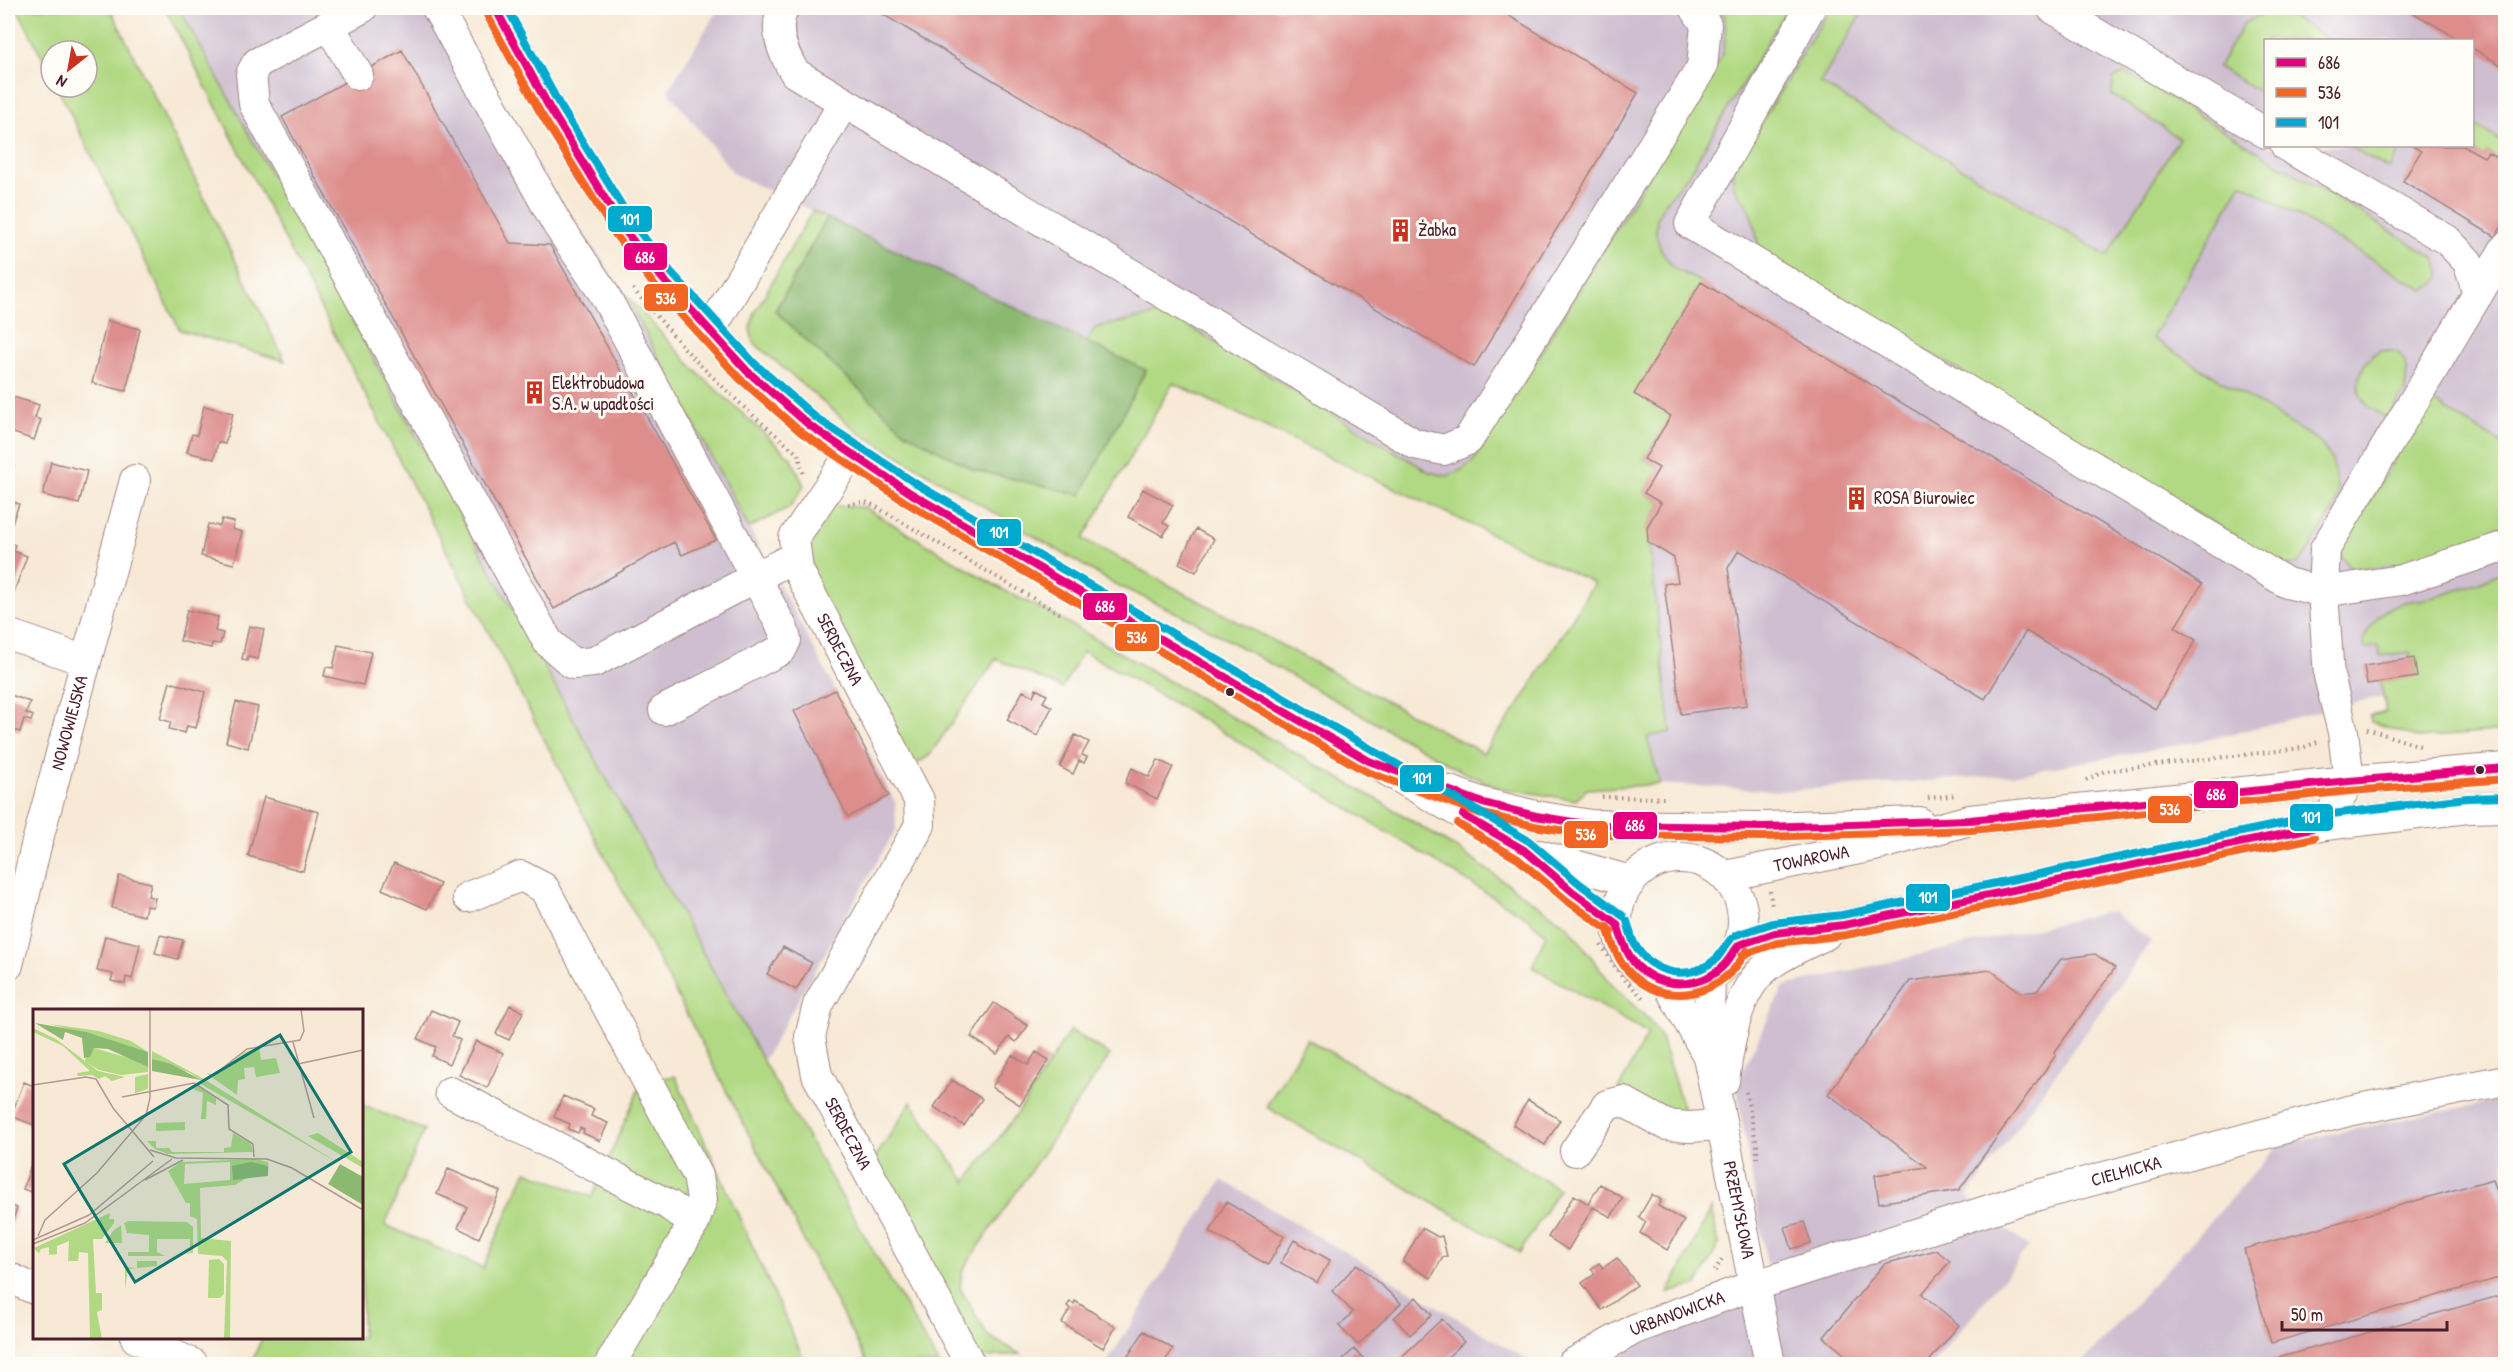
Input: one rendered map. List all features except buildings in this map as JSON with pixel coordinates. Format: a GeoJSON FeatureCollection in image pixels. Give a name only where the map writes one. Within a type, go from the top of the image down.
{"type":"FeatureCollection","features":[{"type":"Feature","properties":{"kind":"street"},"geometry":{"type":"LineString","coordinates":[[362,8],[256,63],[251,74],[254,104],[548,642],[573,664],[594,662],[796,556]]}},
{"type":"Feature","properties":{"kind":"street"},"geometry":{"type":"LineString","coordinates":[[437,8],[557,224],[603,292],[783,629],[786,640],[781,651],[664,710]]}},
{"type":"Feature","properties":{"kind":"street"},"geometry":{"type":"LineString","coordinates":[[495,8],[554,117],[623,228],[662,278],[747,371],[809,425],[850,455],[912,494],[1524,850],[1573,892],[1638,968],[1651,978],[1657,992],[1710,977],[1727,963],[1739,945],[1744,916],[1735,887],[1725,876],[1711,865],[1694,859],[1676,857],[1659,861],[1643,869],[1630,881],[1606,930]]}},
{"type":"Feature","properties":{"kind":"street"},"geometry":{"type":"LineString","coordinates":[[784,8],[781,13],[781,48],[795,74],[1415,444],[1444,450],[1468,440],[1702,67],[1706,25],[1695,8]]}},
{"type":"Feature","properties":{"kind":"street"},"geometry":{"type":"LineString","coordinates":[[1810,8],[1690,224],[2288,583],[2323,592],[2401,580],[2505,546]]}},
{"type":"Feature","properties":{"kind":"street"},"geometry":{"type":"LineString","coordinates":[[2052,8],[2264,132]]}},
{"type":"Feature","properties":{"kind":"street"},"geometry":{"type":"LineString","coordinates":[[329,25],[358,75]]}},
{"type":"Feature","properties":{"kind":"street"},"geometry":{"type":"LineString","coordinates":[[710,331],[843,104]]}},
{"type":"Feature","properties":{"kind":"street"},"geometry":{"type":"LineString","coordinates":[[2288,147],[2447,240],[2468,262],[2478,294]]}},
{"type":"Feature","properties":{"kind":"street"},"geometry":{"type":"LineString","coordinates":[[2325,825],[2349,781],[2343,732],[2329,676],[2323,592],[2325,549],[2505,247]]}},
{"type":"Feature","properties":{"kind":"street","name":"SERDECZNA"},"geometry":{"type":"LineString","coordinates":[[850,455],[794,538],[798,570],[919,800],[920,825],[818,1005],[810,1038],[817,1075],[970,1365]]}},
{"type":"Feature","properties":{"kind":"street","name":"NOWOWIEJSKA"},"geometry":{"type":"LineString","coordinates":[[8,965],[36,846],[135,480]]}},
{"type":"Feature","properties":{"kind":"street"},"geometry":{"type":"LineString","coordinates":[[8,634],[86,661]]}},
{"type":"Feature","properties":{"kind":"street"},"geometry":{"type":"LineString","coordinates":[[1369,760],[1483,803],[1536,816],[1591,825],[1763,827],[1968,807]]}},
{"type":"Feature","properties":{"kind":"street","name":"TOWAROWA"},"geometry":{"type":"LineString","coordinates":[[1725,876],[1874,846],[1968,807],[2505,768]]}},
{"type":"Feature","properties":{"kind":"street"},"geometry":{"type":"LineString","coordinates":[[1739,945],[1775,933],[1844,925],[2325,825],[2468,808],[2505,807]]}},
{"type":"Feature","properties":{"kind":"street"},"geometry":{"type":"LineString","coordinates":[[1524,850],[1630,881]]}},
{"type":"Feature","properties":{"kind":"street"},"geometry":{"type":"LineString","coordinates":[[468,897],[521,876],[544,888],[698,1176],[702,1199],[694,1223],[610,1365]]}},
{"type":"Feature","properties":{"kind":"street"},"geometry":{"type":"LineString","coordinates":[[1575,1151],[1607,1105],[1623,1101],[1666,1125],[1688,1127],[1721,1116],[1732,1029],[1746,994],[1765,967],[1844,925]]}},
{"type":"Feature","properties":{"kind":"street","name":"PRZEMYSŁOWA"},"geometry":{"type":"LineString","coordinates":[[1710,977],[1708,1056],[1770,1365]]}},
{"type":"Feature","properties":{"kind":"street","name":"PRZEMYSŁOWA"},"geometry":{"type":"LineString","coordinates":[[1657,992],[1708,1056]]}},
{"type":"Feature","properties":{"kind":"street","name":"CIELMICKA"},"geometry":{"type":"LineString","coordinates":[[1754,1286],[2020,1200],[2266,1132],[2348,1111],[2505,1080]]}},
{"type":"Feature","properties":{"kind":"street"},"geometry":{"type":"LineString","coordinates":[[450,1092],[669,1204],[694,1223]]}},
{"type":"Feature","properties":{"kind":"street"},"geometry":{"type":"LineString","coordinates":[[8,1276],[33,1288]]}},
{"type":"Feature","properties":{"kind":"street","name":"URBANOWICKA"},"geometry":{"type":"LineString","coordinates":[[1572,1365],[1635,1329],[1754,1286]]}},
{"type":"Feature","properties":{"kind":"street"},"geometry":{"type":"LineString","coordinates":[[138,1339],[193,1365]]}},
{"type":"Feature","properties":{"kind":"path"},"geometry":{"type":"LineString","coordinates":[[839,504],[865,502],[871,504],[1062,615]]}},
{"type":"Feature","properties":{"kind":"path"},"geometry":{"type":"LineString","coordinates":[[2082,782],[2105,771],[2130,767],[2302,748],[2343,732],[2368,729],[2420,747],[2427,747]]}},
{"type":"Feature","properties":{"kind":"path"},"geometry":{"type":"LineString","coordinates":[[1920,798],[1968,807]]}},
{"type":"Feature","properties":{"kind":"path"},"geometry":{"type":"LineString","coordinates":[[1606,930],[1622,977],[1657,992]]}},
{"type":"Feature","properties":{"kind":"path"},"geometry":{"type":"LineString","coordinates":[[1746,1088],[1756,1146],[1756,1168]]}},
{"type":"Feature","properties":{"kind":"shaded area"},"geometry":{"type":"Polygon","coordinates":[[[179,8],[450,8],[543,175],[625,294],[895,802],[896,829],[763,1061],[179,8]]]}},
{"type":"Feature","properties":{"kind":"shaded area"},"geometry":{"type":"Polygon","coordinates":[[[719,8],[2505,8],[2505,689],[2369,699],[2207,740],[2011,775],[1780,791],[1660,784],[1647,737],[1593,583],[734,174],[668,91],[719,8]]]}},
{"type":"Feature","properties":{"kind":"shaded area"},"geometry":{"type":"Polygon","coordinates":[[[2112,911],[2151,941],[1967,1197],[2029,1247],[1933,1364],[1604,1364],[1647,1341],[1772,1296],[1736,1084],[1784,986],[2112,911]]]}},
{"type":"Feature","properties":{"kind":"shaded area"},"geometry":{"type":"Polygon","coordinates":[[[2505,1099],[2505,1364],[2081,1364],[2280,1144],[2505,1099]]]}},
{"type":"Feature","properties":{"kind":"shaded area"},"geometry":{"type":"Polygon","coordinates":[[[1222,1180],[1530,1361],[1534,1364],[1106,1364],[1222,1180]]]}},
{"type":"Feature","properties":{"kind":"green space"},"geometry":{"type":"Polygon","coordinates":[[[17,8],[110,8],[285,361],[180,330],[63,99],[99,99],[99,39],[39,39],[39,51],[17,8]]]}},
{"type":"Feature","properties":{"kind":"green space"},"geometry":{"type":"Polygon","coordinates":[[[165,8],[179,8],[763,1061],[939,1364],[868,1364],[165,8]]]}},
{"type":"Feature","properties":{"kind":"green space"},"geometry":{"type":"Polygon","coordinates":[[[1720,8],[1788,8],[1688,175],[1664,204],[1657,218],[1656,235],[1661,250],[1673,268],[1701,282],[1671,416],[1644,459],[1659,468],[1644,493],[1661,503],[1647,527],[1671,732],[1647,737],[1660,784],[1587,789],[1576,800],[1500,788],[1465,773],[1194,621],[1113,583],[858,432],[753,342],[750,328],[755,312],[812,211],[827,218],[775,311],[1087,342],[1095,328],[1163,313],[1175,318],[1429,472],[1448,476],[1473,462],[1722,56],[1726,31],[1720,8]],[[1173,383],[1083,539],[1483,753],[1519,705],[1594,583],[1173,383]]]}},
{"type":"Feature","properties":{"kind":"green space"},"geometry":{"type":"Polygon","coordinates":[[[1830,8],[1865,8],[1820,83],[2107,256],[2179,138],[2112,95],[2113,79],[2125,73],[2435,258],[2440,277],[2435,284],[2424,290],[2242,183],[2152,338],[2320,442],[2332,460],[2338,490],[2335,508],[2305,556],[2297,564],[2283,565],[1766,255],[1758,245],[1755,226],[1747,205],[1734,188],[1734,168],[1830,8]]]}},
{"type":"Feature","properties":{"kind":"green space"},"geometry":{"type":"Polygon","coordinates":[[[2269,11],[2285,13],[2329,39],[2264,39],[2264,94],[2218,67],[2244,23],[2269,11]]]}},
{"type":"Feature","properties":{"kind":"green space"},"geometry":{"type":"Polygon","coordinates":[[[2474,125],[2505,143],[2505,163],[2488,152],[2484,157],[2466,147],[2474,147],[2474,125]]]}},
{"type":"Feature","properties":{"kind":"green space"},"geometry":{"type":"Polygon","coordinates":[[[2351,147],[2401,147],[2389,169],[2351,147]]]}},
{"type":"Feature","properties":{"kind":"green space"},"geometry":{"type":"Polygon","coordinates":[[[827,218],[1146,370],[1081,495],[974,470],[905,432],[775,311],[827,218]]]}},
{"type":"Feature","properties":{"kind":"green space"},"geometry":{"type":"Polygon","coordinates":[[[625,294],[697,372],[792,459],[804,486],[790,507],[749,528],[625,294]]]}},
{"type":"Feature","properties":{"kind":"green space"},"geometry":{"type":"Polygon","coordinates":[[[2381,350],[2397,352],[2403,358],[2407,368],[2405,391],[2388,417],[2379,414],[2364,402],[2358,386],[2359,377],[2367,361],[2381,350]]]}},
{"type":"Feature","properties":{"kind":"green space"},"geometry":{"type":"Polygon","coordinates":[[[2430,400],[2505,446],[2505,525],[2450,548],[2407,562],[2366,569],[2350,568],[2341,556],[2341,549],[2430,400]]]}},
{"type":"Feature","properties":{"kind":"green space"},"geometry":{"type":"Polygon","coordinates":[[[833,506],[864,507],[1005,591],[1052,614],[1383,803],[1454,847],[1568,926],[1613,986],[1650,1021],[1661,1038],[1683,1108],[1688,1144],[1613,1100],[1648,1033],[1532,967],[1546,934],[1526,917],[1205,721],[1083,651],[1062,688],[996,659],[929,756],[911,767],[813,582],[810,547],[821,518],[833,506]]]}},
{"type":"Feature","properties":{"kind":"green space"},"geometry":{"type":"Polygon","coordinates":[[[2505,571],[2505,731],[2419,738],[2371,722],[2370,716],[2386,712],[2381,682],[2417,676],[2414,659],[2410,659],[2410,652],[2380,656],[2378,646],[2365,648],[2363,641],[2378,616],[2398,604],[2449,593],[2505,571]]]}},
{"type":"Feature","properties":{"kind":"green space"},"geometry":{"type":"Polygon","coordinates":[[[1070,1030],[1110,1055],[962,1271],[960,1288],[988,1336],[1020,1354],[978,1358],[875,1158],[911,1102],[966,1182],[1022,1107],[1070,1030]]]}},
{"type":"Feature","properties":{"kind":"green space"},"geometry":{"type":"Polygon","coordinates":[[[1307,1039],[1440,1115],[1559,1189],[1520,1253],[1266,1107],[1307,1039]]]}},
{"type":"Feature","properties":{"kind":"green space"},"geometry":{"type":"Polygon","coordinates":[[[675,1076],[806,1364],[764,1364],[764,1356],[694,1364],[251,1364],[262,1339],[363,1339],[363,1105],[424,1130],[385,1225],[483,1268],[526,1171],[592,1197],[642,1082],[675,1076]]]}},
{"type":"Feature","properties":{"kind":"green space"},"geometry":{"type":"Polygon","coordinates":[[[1711,1209],[1719,1244],[1697,1285],[1668,1293],[1711,1209]]]}},
{"type":"Feature","properties":{"kind":"transit line","name":"686"},"geometry":{"type":"LineString","coordinates":[[495,8],[549,107],[623,228],[662,278],[747,371],[809,425],[912,494],[1369,761],[1483,803],[1536,816],[1591,825],[1763,827],[1970,820],[2349,781],[2506,768]]}},
{"type":"Feature","properties":{"kind":"transit line","name":"101"},"geometry":{"type":"LineString","coordinates":[[507,8],[558,102],[632,222],[670,271],[754,363],[815,417],[918,485],[1529,841],[1580,884],[1623,916]]}},
{"type":"Feature","properties":{"kind":"transit line","name":"536"},"geometry":{"type":"LineString","coordinates":[[486,13],[540,112],[615,234],[654,285],[739,378],[802,433],[907,503],[1365,771],[1479,813],[1534,826],[1591,835],[1763,837],[1971,830],[2350,791],[2506,779]]}},
{"type":"Feature","properties":{"kind":"transit line","name":"101"},"geometry":{"type":"LineString","coordinates":[[1736,935],[1773,923],[1842,915],[2323,815],[2467,798],[2506,797]]}},
{"type":"Feature","properties":{"kind":"transit line","name":"686"},"geometry":{"type":"LineString","coordinates":[[1463,815],[1524,850],[1573,892],[1617,924]]}},
{"type":"Feature","properties":{"kind":"transit line","name":"536"},"geometry":{"type":"LineString","coordinates":[[1458,824],[1518,859],[1566,900],[1611,932]]}},
{"type":"Feature","properties":{"kind":"transit line","name":"686"},"geometry":{"type":"LineString","coordinates":[[1739,945],[1775,933],[1844,925],[2312,828]]}},
{"type":"Feature","properties":{"kind":"transit line","name":"536"},"geometry":{"type":"LineString","coordinates":[[1742,955],[1777,943],[1846,935],[2314,838]]}},
{"type":"Feature","properties":{"kind":"transit line","name":"101"},"geometry":{"type":"LineString","coordinates":[[1627,921],[1634,943],[1641,954],[1650,962],[1672,972],[1695,971],[1706,966],[1717,958],[1731,939]]}},
{"type":"Feature","properties":{"kind":"transit line","name":"686"},"geometry":{"type":"LineString","coordinates":[[1617,924],[1627,951],[1637,966],[1647,974],[1670,983],[1694,982],[1716,972],[1739,945]]}},
{"type":"Feature","properties":{"kind":"transit line","name":"536"},"geometry":{"type":"LineString","coordinates":[[1607,927],[1618,957],[1625,968],[1641,982],[1666,993],[1693,993],[1719,982],[1730,973],[1747,951]]}},
{"type":"Feature","properties":{"kind":"place","name":"Żabka"},"geometry":{"type":"Point","coordinates":[1400,230]}},
{"type":"Feature","properties":{"kind":"place","name":"Elektrobudowa S.A. w upadłości"},"geometry":{"type":"Point","coordinates":[534,393]}},
{"type":"Feature","properties":{"kind":"place","name":"ROSA Biurowiec"},"geometry":{"type":"Point","coordinates":[1856,498]}}]}
